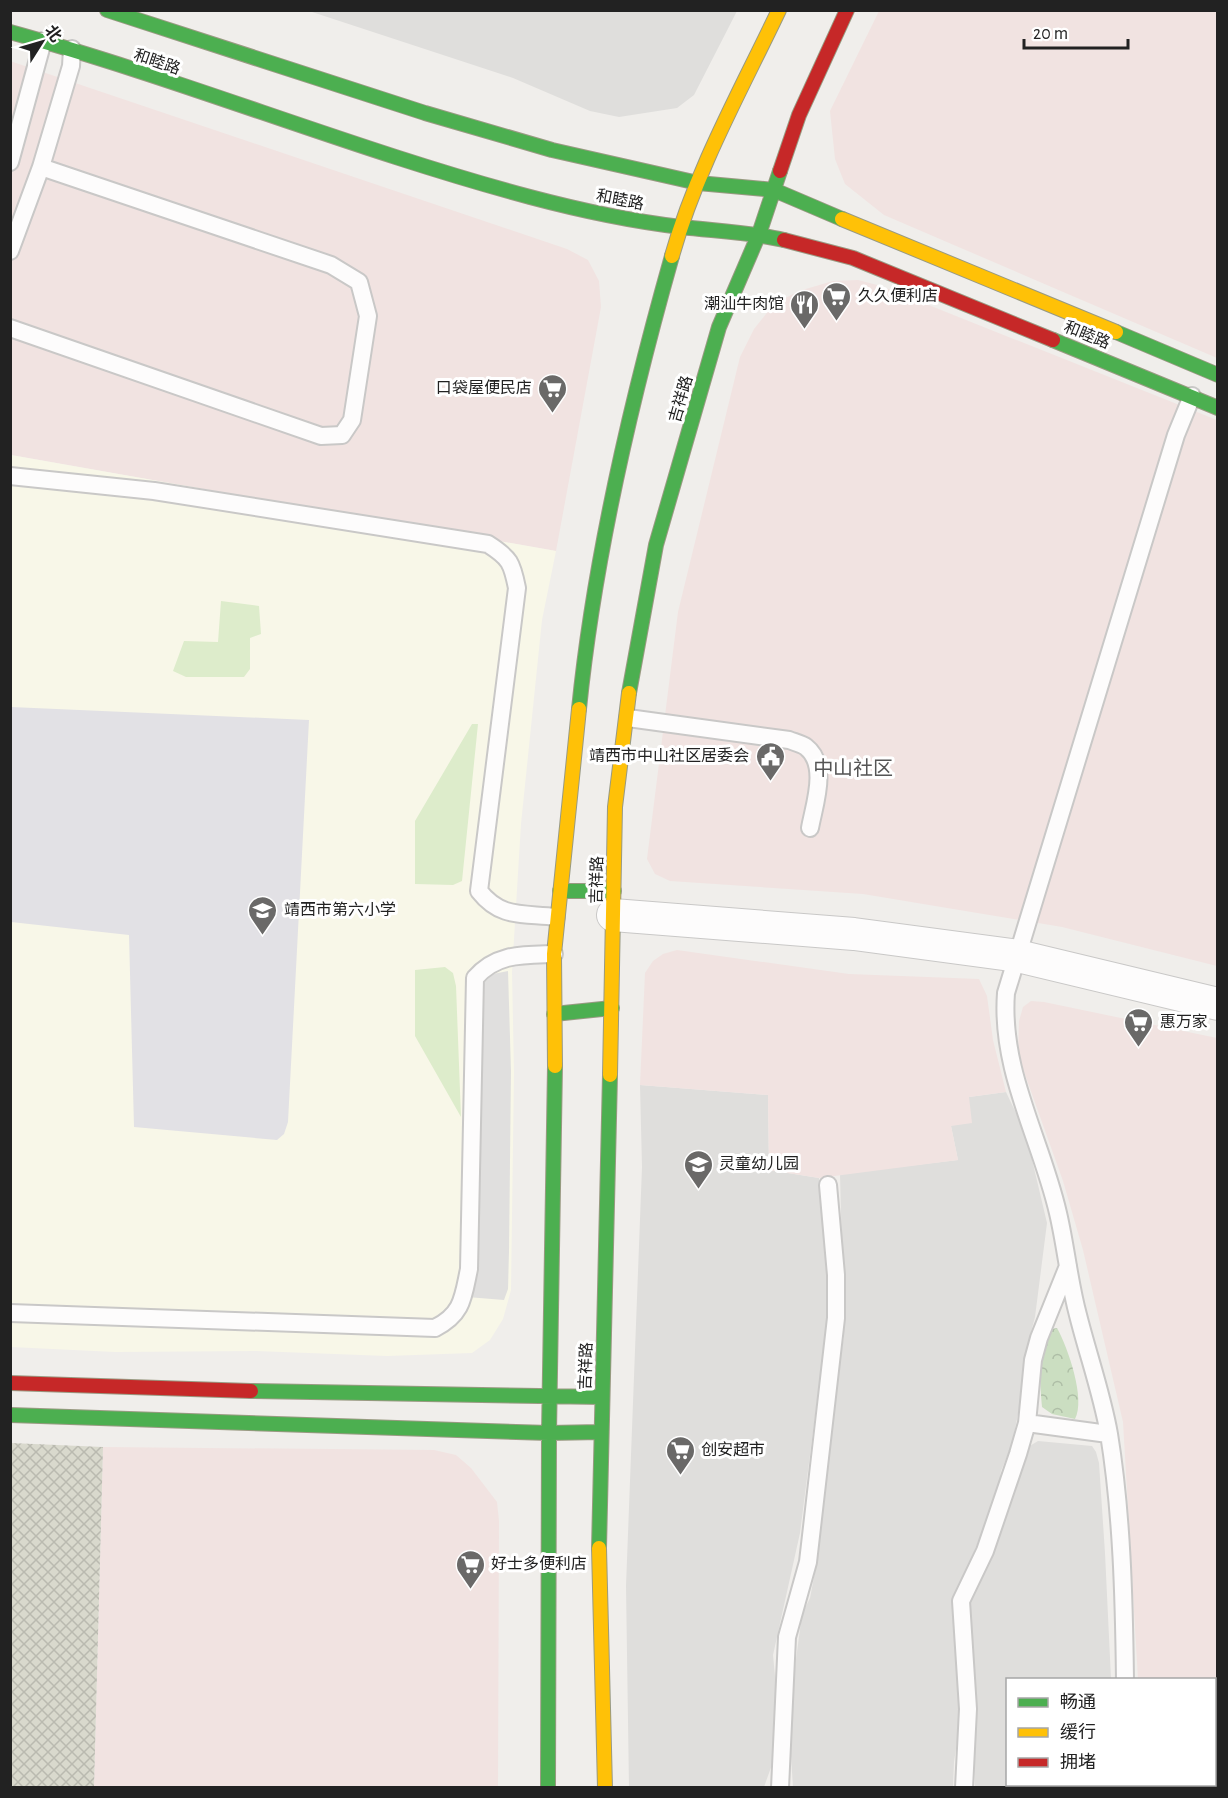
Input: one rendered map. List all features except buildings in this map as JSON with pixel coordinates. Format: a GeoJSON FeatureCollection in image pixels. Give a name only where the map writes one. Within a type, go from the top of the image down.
{"type":"FeatureCollection","features":[{"type":"Feature","properties":{"kind":"main road","name":"和睦路"},"geometry":{"type":"LineString","coordinates":[[107,10],[424,113],[552,150],[698,183],[774,190],[1218,375]]}},
{"type":"Feature","properties":{"kind":"main road","name":"吉祥路"},"geometry":{"type":"LineString","coordinates":[[548,1788],[549,1433],[555,1162],[554,954],[583,670],[607,528],[656,313],[680,227],[698,183],[779,10]]}},
{"type":"Feature","properties":{"kind":"main road","name":"吉祥路"},"geometry":{"type":"LineString","coordinates":[[605,1788],[599,1539],[600,1432],[612,1008],[615,807],[631,674],[656,545],[719,327],[759,234],[799,115],[847,10]]}},
{"type":"Feature","properties":{"kind":"main road","name":"和睦路"},"geometry":{"type":"LineString","coordinates":[[10,32],[72,49],[398,160],[542,200],[621,218],[680,227],[759,234],[854,258],[1218,408]]}},
{"type":"Feature","properties":{"kind":"main road"},"geometry":{"type":"LineString","coordinates":[[560,891],[614,903]]}},
{"type":"Feature","properties":{"kind":"main road"},"geometry":{"type":"LineString","coordinates":[[555,1014],[612,1008]]}},
{"type":"Feature","properties":{"kind":"main road"},"geometry":{"type":"LineString","coordinates":[[10,1383],[115,1388],[550,1394],[602,1397]]}},
{"type":"Feature","properties":{"kind":"main road"},"geometry":{"type":"LineString","coordinates":[[10,1415],[549,1433],[600,1432]]}},
{"type":"Feature","properties":{"kind":"street"},"geometry":{"type":"LineString","coordinates":[[614,903],[1018,956],[1218,1004]]}},
{"type":"Feature","properties":{"kind":"lane"},"geometry":{"type":"LineString","coordinates":[[12,155],[43,41]]}},
{"type":"Feature","properties":{"kind":"lane"},"geometry":{"type":"LineString","coordinates":[[10,251],[41,167],[71,66],[72,49]]}},
{"type":"Feature","properties":{"kind":"lane"},"geometry":{"type":"LineString","coordinates":[[10,328],[321,436],[342,435],[352,420],[368,316],[359,282],[331,265],[41,167]]}},
{"type":"Feature","properties":{"kind":"lane"},"geometry":{"type":"LineString","coordinates":[[1125,1678],[1119,1541],[1108,1434],[1078,1314],[1048,1170],[1027,1120],[1011,1065],[1004,1022],[1006,993],[1173,446],[1192,396]]}},
{"type":"Feature","properties":{"kind":"lane"},"geometry":{"type":"LineString","coordinates":[[10,476],[154,491],[488,544],[503,554],[512,564],[517,588],[479,891],[489,905],[507,913],[556,917]]}},
{"type":"Feature","properties":{"kind":"lane"},"geometry":{"type":"LineString","coordinates":[[627,718],[789,740],[807,747],[816,762],[819,777],[810,828]]}},
{"type":"Feature","properties":{"kind":"lane"},"geometry":{"type":"LineString","coordinates":[[10,1313],[435,1328],[452,1319],[464,1295],[469,1269],[475,978],[486,965],[501,958],[554,954]]}},
{"type":"Feature","properties":{"kind":"lane"},"geometry":{"type":"LineString","coordinates":[[780,1788],[787,1637],[808,1562],[836,1318],[836,1275],[828,1185]]}},
{"type":"Feature","properties":{"kind":"lane"},"geometry":{"type":"LineString","coordinates":[[964,1788],[968,1709],[961,1601],[985,1551],[1027,1423],[1033,1360],[1039,1338],[1068,1266]]}},
{"type":"Feature","properties":{"kind":"lane"},"geometry":{"type":"LineString","coordinates":[[1027,1423],[1108,1434]]}},
{"type":"Feature","properties":{"kind":"shaded area"},"geometry":{"type":"Polygon","coordinates":[[[309,11],[737,11],[694,95],[677,108],[619,117],[590,111],[513,78],[309,11]]]}},
{"type":"Feature","properties":{"kind":"shaded area"},"geometry":{"type":"Polygon","coordinates":[[[879,11],[1217,11],[1217,358],[884,215],[845,184],[835,159],[830,111],[879,11]]]}},
{"type":"Feature","properties":{"kind":"shaded area"},"geometry":{"type":"Polygon","coordinates":[[[10,61],[567,249],[588,260],[599,281],[601,307],[556,551],[11,455],[10,61]]]}},
{"type":"Feature","properties":{"kind":"shaded area"},"geometry":{"type":"Polygon","coordinates":[[[858,280],[881,286],[1217,420],[1217,966],[1062,927],[863,894],[670,881],[655,874],[647,859],[678,612],[740,357],[754,329],[774,304],[799,291],[833,281],[858,280]]]}},
{"type":"Feature","properties":{"kind":"shaded area","name":"靖西市第六小学"},"geometry":{"type":"Polygon","coordinates":[[[11,455],[556,551],[542,620],[521,824],[512,972],[514,1072],[511,1290],[503,1319],[490,1340],[472,1353],[387,1356],[256,1351],[115,1352],[11,1347],[11,455]]]}},
{"type":"Feature","properties":{"kind":"shaded area"},"geometry":{"type":"Polygon","coordinates":[[[11,707],[309,720],[288,1122],[284,1134],[277,1140],[134,1127],[129,935],[11,922],[11,707]]]}},
{"type":"Feature","properties":{"kind":"shaded area"},"geometry":{"type":"Polygon","coordinates":[[[677,950],[849,974],[979,979],[987,996],[993,1040],[1006,1092],[969,1097],[972,1123],[951,1126],[958,1160],[819,1178],[769,1170],[768,1095],[640,1085],[645,973],[653,961],[663,954],[677,950]]]}},
{"type":"Feature","properties":{"kind":"shaded area"},"geometry":{"type":"Polygon","coordinates":[[[508,971],[511,1071],[509,1251],[508,1289],[504,1300],[467,1297],[482,984],[493,974],[508,971]]]}},
{"type":"Feature","properties":{"kind":"shaded area"},"geometry":{"type":"Polygon","coordinates":[[[1031,1001],[1044,1002],[1217,1038],[1217,1787],[1138,1787],[1216,1786],[1216,1678],[1138,1678],[1123,1422],[1083,1250],[1063,1181],[1018,1055],[1019,1021],[1023,1007],[1031,1001]]]}},
{"type":"Feature","properties":{"kind":"shaded area"},"geometry":{"type":"Polygon","coordinates":[[[640,1085],[768,1095],[769,1170],[819,1178],[828,1296],[825,1338],[800,1533],[773,1655],[779,1718],[774,1759],[764,1787],[629,1788],[626,1586],[642,1167],[640,1085]]]}},
{"type":"Feature","properties":{"kind":"shaded area"},"geometry":{"type":"Polygon","coordinates":[[[1006,1092],[1026,1134],[1047,1223],[1035,1317],[1027,1347],[1022,1394],[1012,1444],[1001,1471],[997,1496],[959,1588],[962,1708],[954,1762],[953,1787],[793,1788],[790,1740],[793,1682],[802,1614],[810,1598],[815,1572],[834,1400],[844,1336],[840,1174],[958,1160],[951,1126],[969,1097],[1006,1092]]]}},
{"type":"Feature","properties":{"kind":"shaded area"},"geometry":{"type":"Polygon","coordinates":[[[1038,1441],[1092,1446],[1096,1452],[1099,1463],[1105,1553],[1111,1678],[1006,1678],[1006,1786],[1110,1787],[975,1787],[967,1603],[976,1579],[992,1559],[994,1537],[1000,1519],[1011,1503],[1018,1472],[1028,1447],[1038,1441]]]}},
{"type":"Feature","properties":{"kind":"shaded area"},"geometry":{"type":"Polygon","coordinates":[[[11,1443],[103,1447],[94,1787],[11,1787],[11,1443]]]}},
{"type":"Feature","properties":{"kind":"shaded area"},"geometry":{"type":"Polygon","coordinates":[[[103,1447],[434,1450],[456,1455],[471,1468],[497,1502],[499,1521],[498,1787],[94,1788],[103,1447]]]}},
{"type":"Feature","properties":{"kind":"green space"},"geometry":{"type":"Polygon","coordinates":[[[221,601],[259,606],[261,634],[250,638],[250,669],[244,677],[186,677],[173,671],[184,641],[218,642],[221,601]]]}},
{"type":"Feature","properties":{"kind":"green space"},"geometry":{"type":"Polygon","coordinates":[[[472,724],[478,724],[462,881],[453,885],[415,884],[415,821],[472,724]]]}},
{"type":"Feature","properties":{"kind":"green space"},"geometry":{"type":"Polygon","coordinates":[[[445,967],[453,973],[456,986],[461,1117],[415,1036],[415,970],[445,967]]]}},
{"type":"Feature","properties":{"kind":"green space"},"geometry":{"type":"Polygon","coordinates":[[[1057,1328],[1066,1348],[1077,1387],[1078,1410],[1075,1419],[1052,1414],[1042,1407],[1040,1377],[1042,1356],[1047,1337],[1052,1329],[1057,1328]]]}},
{"type":"Feature","properties":{"kind":"traffic: fast"},"geometry":{"type":"LineString","coordinates":[[107,10],[425,113],[552,150],[698,183],[774,190],[842,219]]}},
{"type":"Feature","properties":{"kind":"traffic: fast"},"geometry":{"type":"LineString","coordinates":[[10,32],[140,71],[399,158],[530,197],[643,222],[746,233],[784,240]]}},
{"type":"Feature","properties":{"kind":"traffic: fast"},"geometry":{"type":"LineString","coordinates":[[629,693],[656,545],[719,327],[759,234],[780,171]]}},
{"type":"Feature","properties":{"kind":"traffic: fast"},"geometry":{"type":"LineString","coordinates":[[579,709],[604,538],[642,367],[672,256]]}},
{"type":"Feature","properties":{"kind":"traffic: fast"},"geometry":{"type":"LineString","coordinates":[[1116,332],[1218,375]]}},
{"type":"Feature","properties":{"kind":"traffic: fast"},"geometry":{"type":"LineString","coordinates":[[1053,340],[1218,408]]}},
{"type":"Feature","properties":{"kind":"traffic: fast"},"geometry":{"type":"LineString","coordinates":[[560,891],[614,891]]}},
{"type":"Feature","properties":{"kind":"traffic: fast"},"geometry":{"type":"LineString","coordinates":[[554,1014],[612,1008]]}},
{"type":"Feature","properties":{"kind":"traffic: fast"},"geometry":{"type":"LineString","coordinates":[[548,1788],[549,1433],[555,1066]]}},
{"type":"Feature","properties":{"kind":"traffic: fast"},"geometry":{"type":"LineString","coordinates":[[599,1548],[610,1075]]}},
{"type":"Feature","properties":{"kind":"traffic: fast"},"geometry":{"type":"LineString","coordinates":[[251,1391],[602,1397]]}},
{"type":"Feature","properties":{"kind":"traffic: fast"},"geometry":{"type":"LineString","coordinates":[[10,1415],[549,1433],[600,1432]]}},
{"type":"Feature","properties":{"kind":"traffic: slow"},"geometry":{"type":"LineString","coordinates":[[672,256],[706,161],[779,10]]}},
{"type":"Feature","properties":{"kind":"traffic: slow"},"geometry":{"type":"LineString","coordinates":[[842,219],[1116,332]]}},
{"type":"Feature","properties":{"kind":"traffic: slow"},"geometry":{"type":"LineString","coordinates":[[610,1075],[615,807],[629,693]]}},
{"type":"Feature","properties":{"kind":"traffic: slow"},"geometry":{"type":"LineString","coordinates":[[555,1066],[554,954],[579,709]]}},
{"type":"Feature","properties":{"kind":"traffic: slow"},"geometry":{"type":"LineString","coordinates":[[599,1548],[605,1788]]}},
{"type":"Feature","properties":{"kind":"traffic: jam"},"geometry":{"type":"LineString","coordinates":[[780,171],[799,115],[847,10]]}},
{"type":"Feature","properties":{"kind":"traffic: jam"},"geometry":{"type":"LineString","coordinates":[[784,240],[853,258],[1053,340]]}},
{"type":"Feature","properties":{"kind":"traffic: jam"},"geometry":{"type":"LineString","coordinates":[[10,1383],[251,1391]]}},
{"type":"Feature","properties":{"kind":"place","name":"久久便利店"},"geometry":{"type":"Point","coordinates":[837,322]}},
{"type":"Feature","properties":{"kind":"place","name":"潮汕牛肉馆"},"geometry":{"type":"Point","coordinates":[805,330]}},
{"type":"Feature","properties":{"kind":"place","name":"口袋屋便民店"},"geometry":{"type":"Point","coordinates":[553,414]}},
{"type":"Feature","properties":{"kind":"place","name":"靖西市中山社区居委会"},"geometry":{"type":"Point","coordinates":[770,782]}},
{"type":"Feature","properties":{"kind":"place","name":"靖西市第六小学"},"geometry":{"type":"Point","coordinates":[263,936]}},
{"type":"Feature","properties":{"kind":"place","name":"惠万家"},"geometry":{"type":"Point","coordinates":[1139,1048]}},
{"type":"Feature","properties":{"kind":"place","name":"灵童幼儿园"},"geometry":{"type":"Point","coordinates":[698,1190]}},
{"type":"Feature","properties":{"kind":"place","name":"创安超市"},"geometry":{"type":"Point","coordinates":[680,1476]}},
{"type":"Feature","properties":{"kind":"place","name":"好士多便利店"},"geometry":{"type":"Point","coordinates":[470,1590]}},
{"type":"Feature","properties":{"kind":"district","name":"中山社区"},"geometry":{"type":"Point","coordinates":[853,769]}}]}
